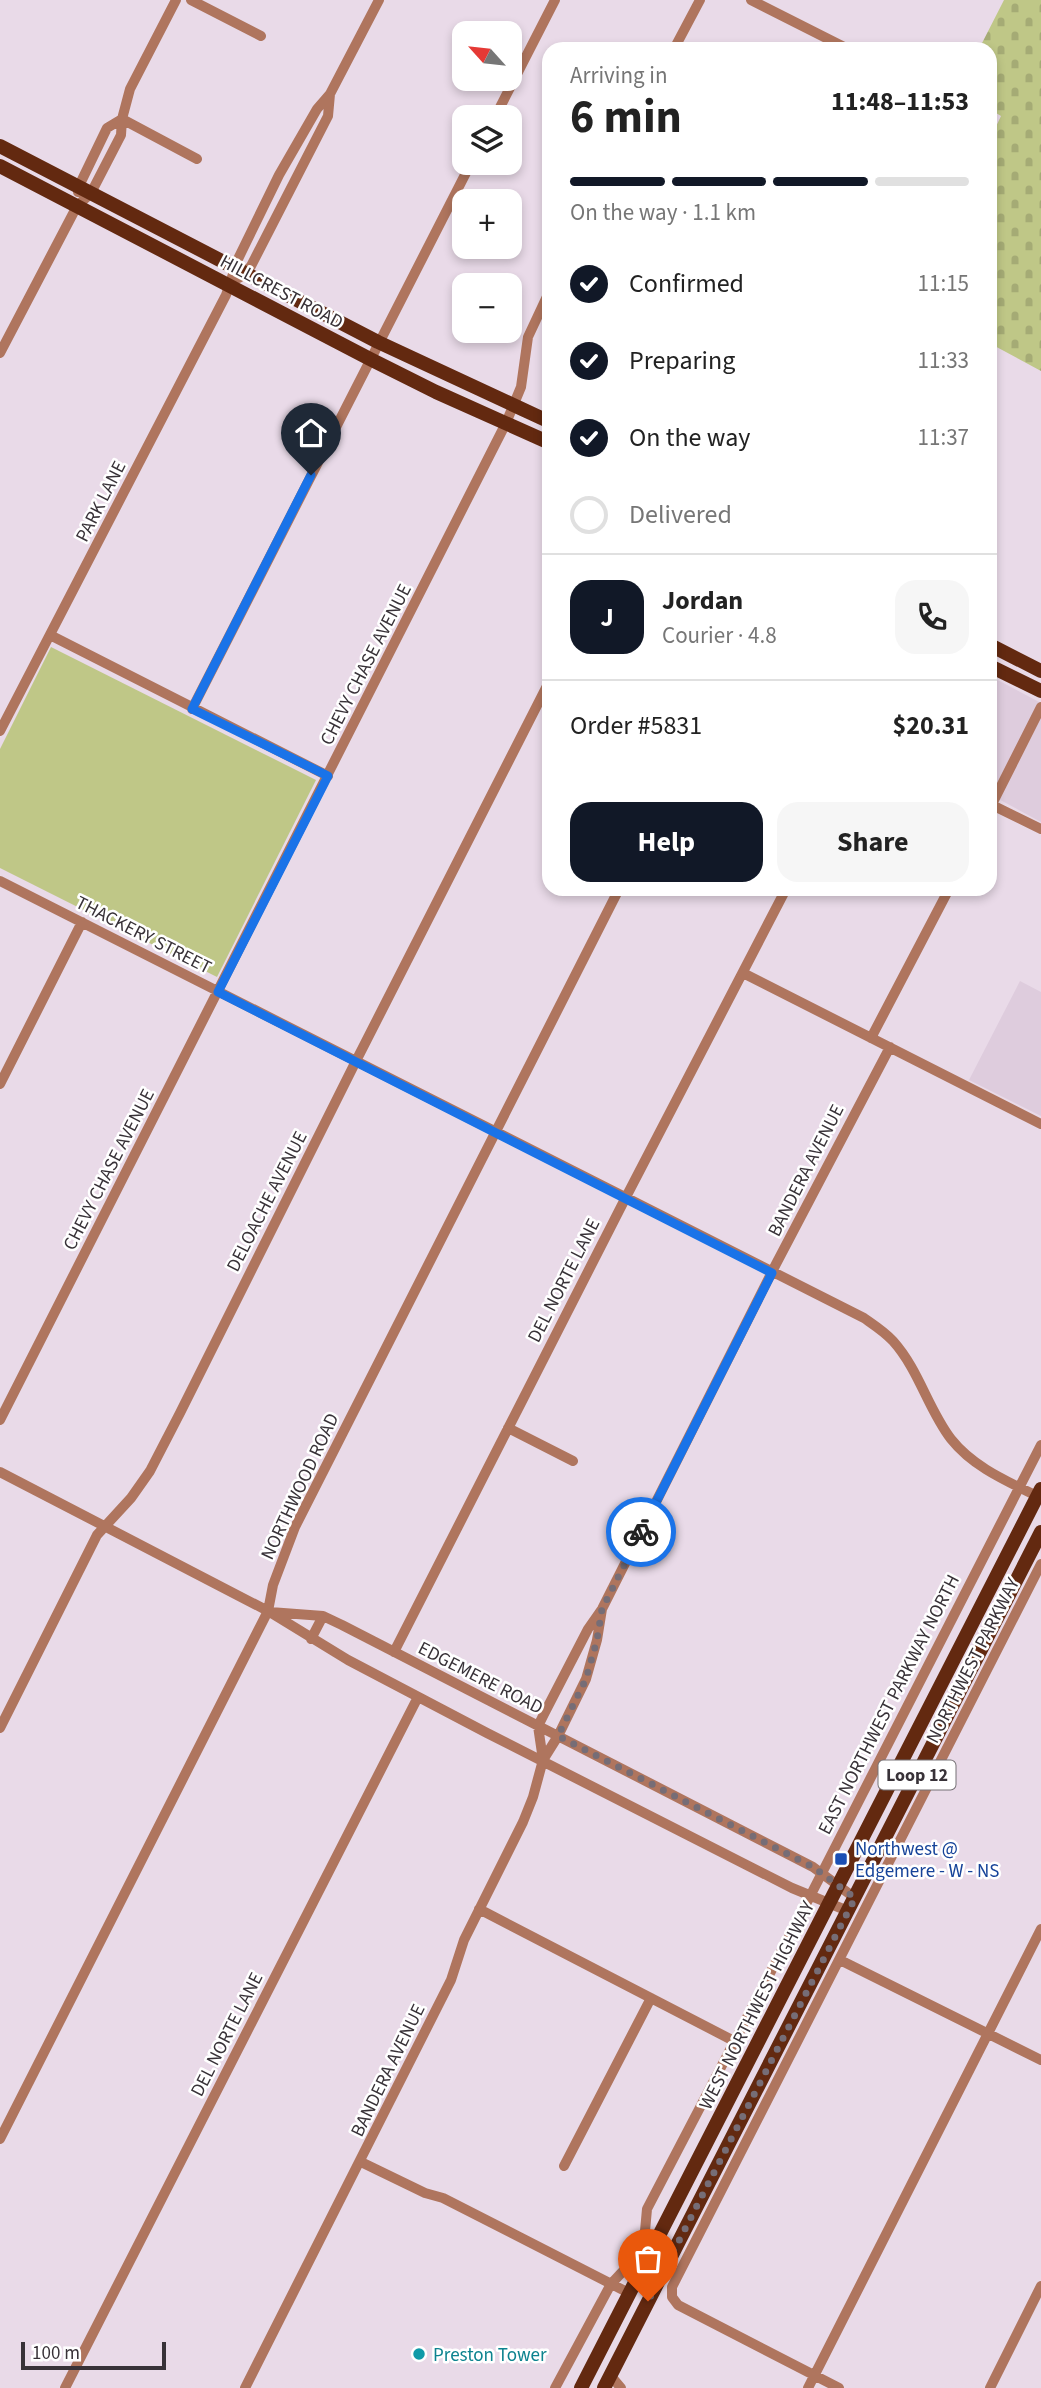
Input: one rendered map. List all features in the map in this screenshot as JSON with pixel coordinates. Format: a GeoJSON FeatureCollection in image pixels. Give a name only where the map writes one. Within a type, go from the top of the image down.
{"type":"FeatureCollection","features":[{"type":"Feature","properties":{"kind":"main road","name":"HILLCREST ROAD"},"geometry":{"type":"LineString","coordinates":[[0,146],[379,342],[542,418]]}},
{"type":"Feature","properties":{"kind":"main road","name":"HILLCREST ROAD"},"geometry":{"type":"LineString","coordinates":[[0,166],[370,359],[542,439]]}},
{"type":"Feature","properties":{"kind":"main road"},"geometry":{"type":"LineString","coordinates":[[997,649],[1041,671]]}},
{"type":"Feature","properties":{"kind":"main road"},"geometry":{"type":"LineString","coordinates":[[997,669],[1041,691]]}},
{"type":"Feature","properties":{"kind":"main road","name":"WEST NORTHWEST HIGHWAY"},"geometry":{"type":"LineString","coordinates":[[581,2388],[1040,1495]]}},
{"type":"Feature","properties":{"kind":"main road","name":"WEST NORTHWEST HIGHWAY"},"geometry":{"type":"LineString","coordinates":[[607,2382],[1041,1532]]}},
{"type":"Feature","properties":{"kind":"main road"},"geometry":{"type":"LineString","coordinates":[[590,2388],[626,2316],[629,2295]]}},
{"type":"Feature","properties":{"kind":"street"},"geometry":{"type":"LineString","coordinates":[[0,353],[85,189],[121,135],[130,89],[176,0]]}},
{"type":"Feature","properties":{"kind":"street"},"geometry":{"type":"LineString","coordinates":[[191,0],[261,36]]}},
{"type":"Feature","properties":{"kind":"street","name":"PARK LANE"},"geometry":{"type":"LineString","coordinates":[[0,731],[240,270],[238,258],[279,175],[317,109],[330,94],[379,0]]}},
{"type":"Feature","properties":{"kind":"street"},"geometry":{"type":"LineString","coordinates":[[501,105],[555,0]]}},
{"type":"Feature","properties":{"kind":"street"},"geometry":{"type":"LineString","coordinates":[[678,42],[699,0]]}},
{"type":"Feature","properties":{"kind":"street"},"geometry":{"type":"LineString","coordinates":[[751,0],[833,42]]}},
{"type":"Feature","properties":{"kind":"street"},"geometry":{"type":"LineString","coordinates":[[820,42],[823,37]]}},
{"type":"Feature","properties":{"kind":"street"},"geometry":{"type":"LineString","coordinates":[[122,119],[197,159]]}},
{"type":"Feature","properties":{"kind":"street"},"geometry":{"type":"LineString","coordinates":[[192,709],[465,175]]}},
{"type":"Feature","properties":{"kind":"street","name":"CHEVY CHASE AVENUE"},"geometry":{"type":"LineString","coordinates":[[0,1420],[506,423],[523,380],[528,337],[542,307]]}},
{"type":"Feature","properties":{"kind":"street"},"geometry":{"type":"LineString","coordinates":[[50,635],[328,776]]}},
{"type":"Feature","properties":{"kind":"street","name":"DELOACHE AVENUE"},"geometry":{"type":"LineString","coordinates":[[0,1728],[97,1535],[131,1498],[150,1471],[542,696]]}},
{"type":"Feature","properties":{"kind":"street"},"geometry":{"type":"LineString","coordinates":[[997,794],[1041,707]]}},
{"type":"Feature","properties":{"kind":"street"},"geometry":{"type":"LineString","coordinates":[[997,809],[1041,830]]}},
{"type":"Feature","properties":{"kind":"street","name":"THACKERY STREET"},"geometry":{"type":"LineString","coordinates":[[0,881],[864,1318],[893,1341],[908,1360],[933,1410],[964,1454],[1019,1488],[1040,1495]]}},
{"type":"Feature","properties":{"kind":"street","name":"NORTHWOOD ROAD"},"geometry":{"type":"LineString","coordinates":[[0,2139],[268,1611],[273,1585],[295,1527],[615,896]]}},
{"type":"Feature","properties":{"kind":"street","name":"DEL NORTE LANE"},"geometry":{"type":"LineString","coordinates":[[394,1652],[782,896]]}},
{"type":"Feature","properties":{"kind":"street"},"geometry":{"type":"LineString","coordinates":[[872,1038],[945,896]]}},
{"type":"Feature","properties":{"kind":"street"},"geometry":{"type":"LineString","coordinates":[[0,1084],[82,922]]}},
{"type":"Feature","properties":{"kind":"street"},"geometry":{"type":"LineString","coordinates":[[743,973],[1041,1124]]}},
{"type":"Feature","properties":{"kind":"street","name":"BANDERA AVENUE"},"geometry":{"type":"LineString","coordinates":[[542,1760],[538,1726],[587,1629],[602,1609],[882,1057],[890,1047]]}},
{"type":"Feature","properties":{"kind":"street"},"geometry":{"type":"LineString","coordinates":[[508,1428],[573,1461]]}},
{"type":"Feature","properties":{"kind":"street","name":"EAST NORTHWEST PARKWAY NORTH"},"geometry":{"type":"LineString","coordinates":[[555,2388],[611,2284],[626,2268],[645,2231],[647,2209],[1041,1445]]}},
{"type":"Feature","properties":{"kind":"street","name":"EDGEMERE ROAD"},"geometry":{"type":"LineString","coordinates":[[0,1472],[268,1611],[311,1639],[418,1697],[810,1897],[829,1905],[851,1904],[839,1885],[822,1873],[323,1616],[268,1611]]}},
{"type":"Feature","properties":{"kind":"street","name":"NORTHWEST PARKWAY"},"geometry":{"type":"LineString","coordinates":[[815,2376],[678,2305],[672,2297],[672,2287],[1041,1564]]}},
{"type":"Feature","properties":{"kind":"street","name":"BANDERA AVENUE"},"geometry":{"type":"LineString","coordinates":[[245,2388],[451,1980],[464,1940],[523,1822],[542,1760],[558,1736],[586,1679],[602,1609]]}},
{"type":"Feature","properties":{"kind":"street"},"geometry":{"type":"LineString","coordinates":[[311,1639],[323,1616]]}},
{"type":"Feature","properties":{"kind":"street","name":"DEL NORTE LANE"},"geometry":{"type":"LineString","coordinates":[[65,2388],[418,1697]]}},
{"type":"Feature","properties":{"kind":"street"},"geometry":{"type":"LineString","coordinates":[[479,1909],[734,2041]]}},
{"type":"Feature","properties":{"kind":"street"},"geometry":{"type":"LineString","coordinates":[[808,2388],[1041,1929]]}},
{"type":"Feature","properties":{"kind":"street"},"geometry":{"type":"LineString","coordinates":[[840,1960],[1041,2060]]}},
{"type":"Feature","properties":{"kind":"street"},"geometry":{"type":"LineString","coordinates":[[564,2166],[651,1998]]}},
{"type":"Feature","properties":{"kind":"street"},"geometry":{"type":"LineString","coordinates":[[361,2162],[425,2193],[443,2198],[629,2295]]}},
{"type":"Feature","properties":{"kind":"street"},"geometry":{"type":"LineString","coordinates":[[989,2388],[1041,2286]]}},
{"type":"Feature","properties":{"kind":"street"},"geometry":{"type":"LineString","coordinates":[[815,2376],[839,2388]]}},
{"type":"Feature","properties":{"kind":"street"},"geometry":{"type":"LineString","coordinates":[[607,2382],[621,2388]]}},
{"type":"Feature","properties":{"kind":"shaded area"},"geometry":{"type":"Polygon","coordinates":[[[997,680],[1041,703],[1041,822],[997,798],[997,680]]]}},
{"type":"Feature","properties":{"kind":"shaded area"},"geometry":{"type":"Polygon","coordinates":[[[1020,981],[1041,992],[1041,1116],[969,1080],[1020,981]]]}},
{"type":"Feature","properties":{"kind":"green space"},"geometry":{"type":"Polygon","coordinates":[[[1004,0],[1041,0],[1041,371],[997,347],[997,124],[1001,116],[997,114],[997,42],[983,42],[1004,0]]]}},
{"type":"Feature","properties":{"kind":"green space"},"geometry":{"type":"Polygon","coordinates":[[[51,647],[316,780],[217,977],[0,868],[0,749],[51,647]]]}},
{"type":"Feature","properties":{"kind":"way so far"},"geometry":{"type":"LineString","coordinates":[[641,1532],[602,1609],[586,1679],[558,1736],[813,1867],[855,1898],[648,2301]]}},
{"type":"Feature","properties":{"kind":"place","name":"Northwest @ Edgemere - W - NS"},"geometry":{"type":"Point","coordinates":[841,1859]}},
{"type":"Feature","properties":{"kind":"place","name":"Preston Tower"},"geometry":{"type":"Point","coordinates":[419,2354]}},
{"type":"Feature","properties":{"kind":"route"},"geometry":{"type":"LineString","coordinates":[[311,475],[192,709],[328,776],[218,992],[772,1273],[641,1532]]}}]}
